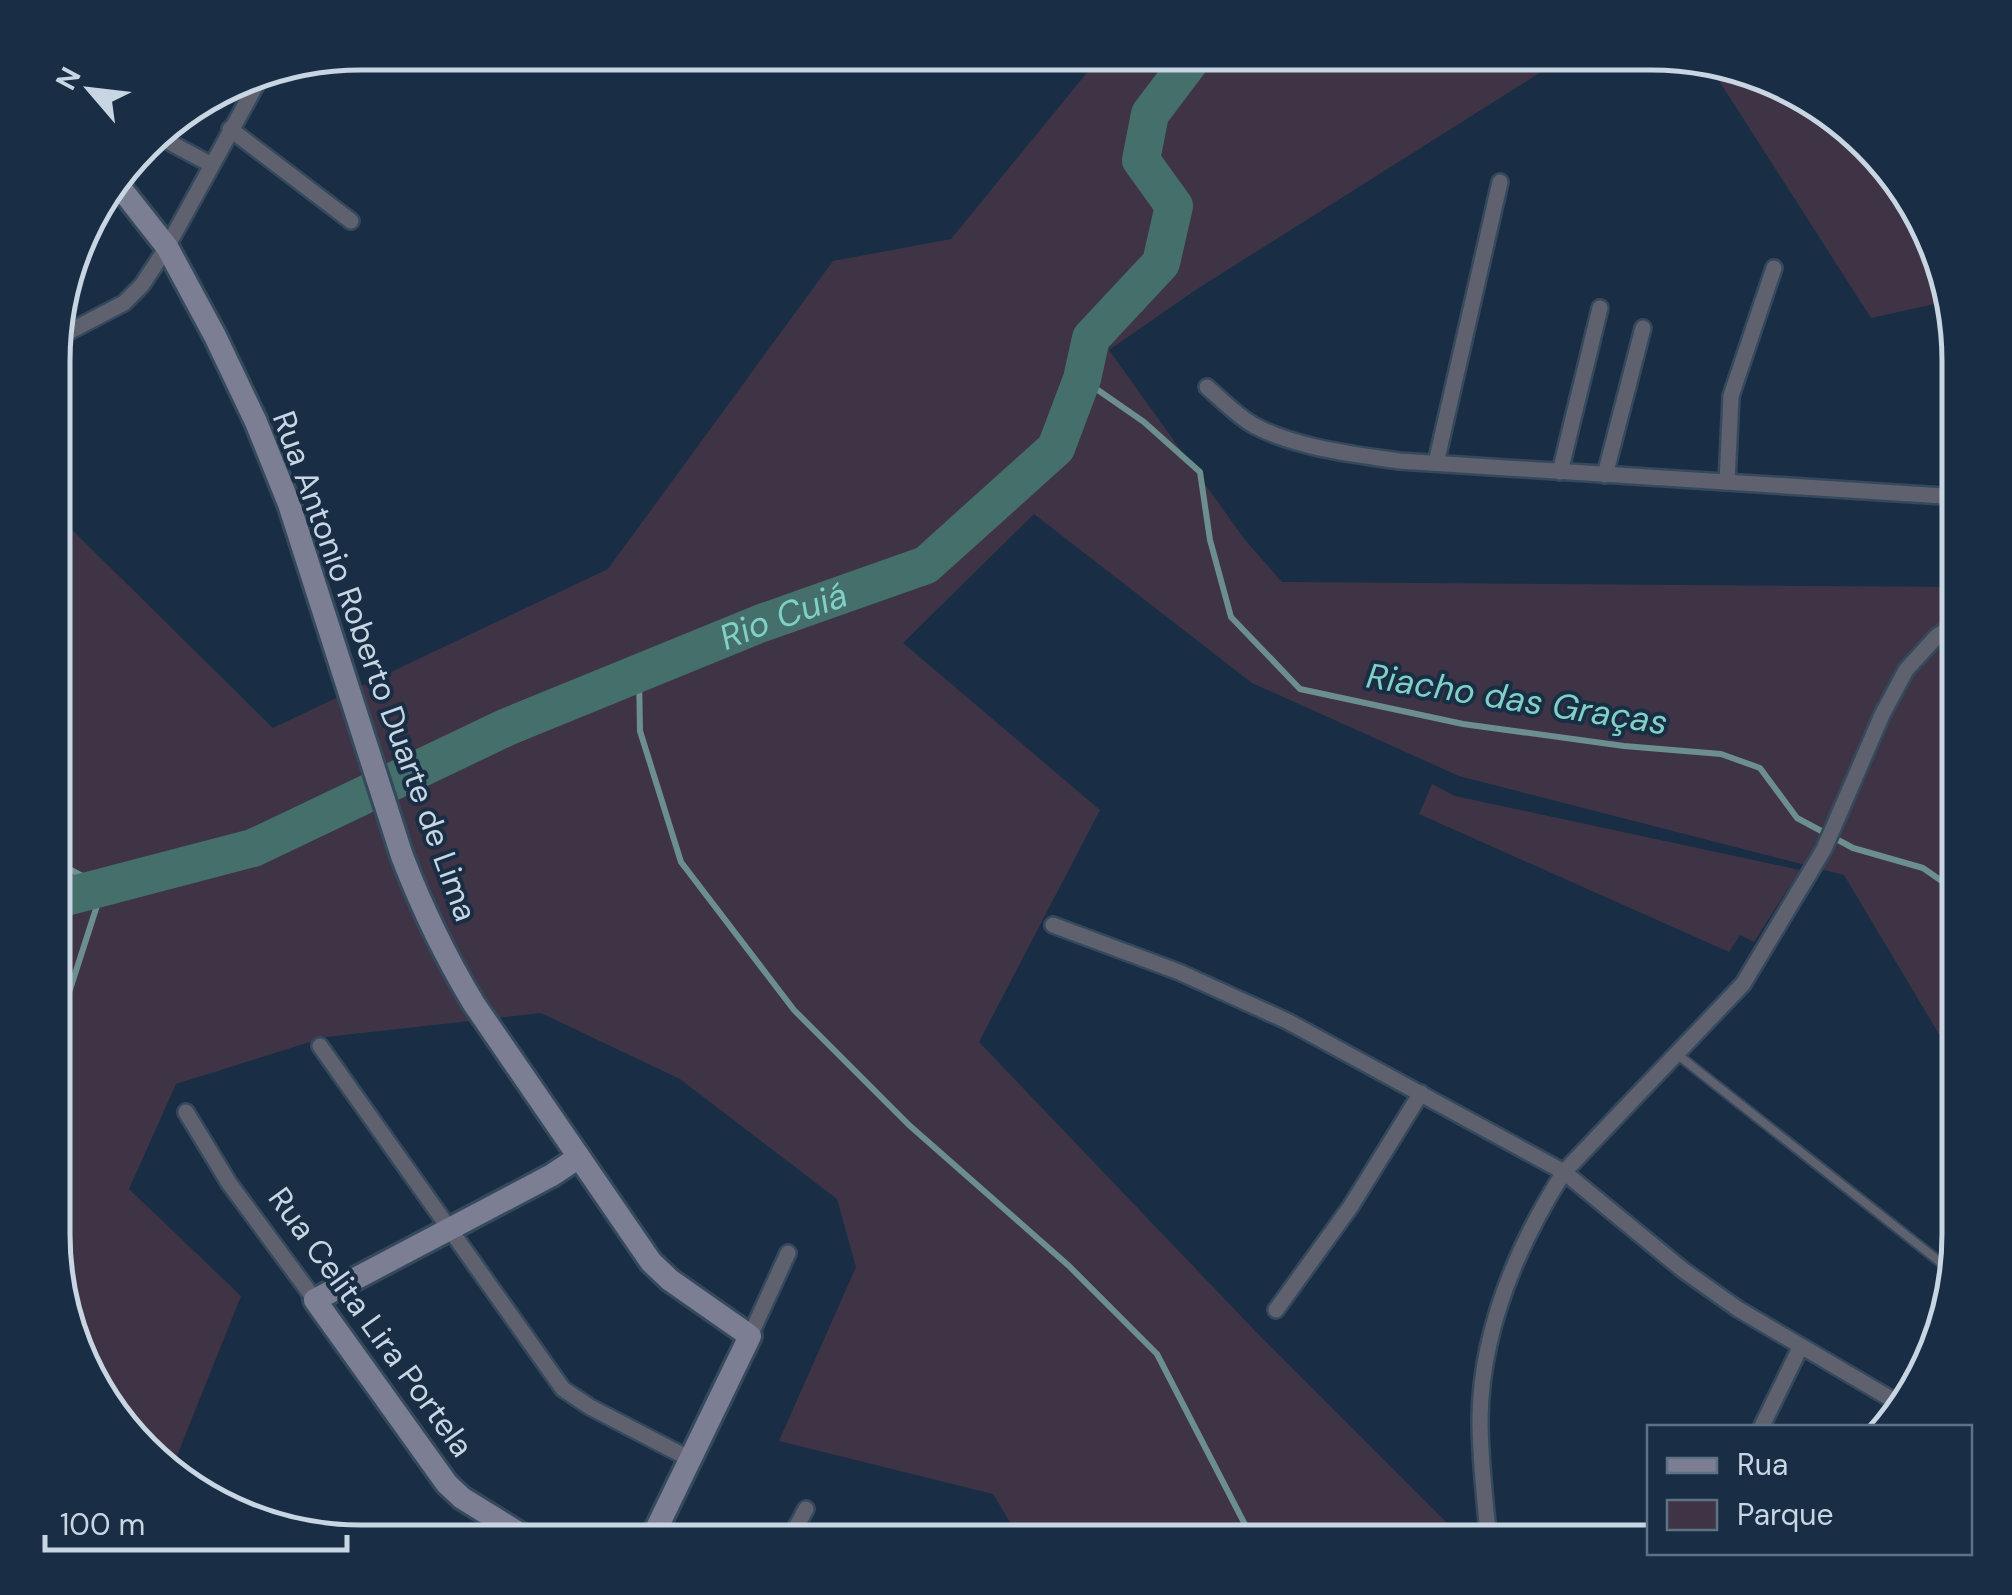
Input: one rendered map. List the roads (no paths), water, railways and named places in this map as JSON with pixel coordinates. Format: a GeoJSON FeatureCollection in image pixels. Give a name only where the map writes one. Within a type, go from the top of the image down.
{"type":"FeatureCollection","features":[{"type":"Feature","properties":{"kind":"main road","name":"Rua Antonio Roberto Duarte de Lima"},"geometry":{"type":"LineString","coordinates":[[124,193],[167,248],[215,336],[283,488],[402,856],[422,911],[447,959],[651,1262],[670,1280],[750,1336]]}},
{"type":"Feature","properties":{"kind":"main road"},"geometry":{"type":"LineString","coordinates":[[316,1300],[552,1176],[584,1164]]}},
{"type":"Feature","properties":{"kind":"main road","name":"Rua Celita Lira Portela"},"geometry":{"type":"LineString","coordinates":[[316,1300],[447,1484],[504,1524]]}},
{"type":"Feature","properties":{"kind":"main road"},"geometry":{"type":"LineString","coordinates":[[658,1524],[750,1336]]}},
{"type":"Feature","properties":{"kind":"street"},"geometry":{"type":"LineString","coordinates":[[72,330],[124,302],[142,285],[167,248],[251,92]]}},
{"type":"Feature","properties":{"kind":"street"},"geometry":{"type":"LineString","coordinates":[[230,129],[351,222]]}},
{"type":"Feature","properties":{"kind":"street"},"geometry":{"type":"LineString","coordinates":[[169,142],[210,164]]}},
{"type":"Feature","properties":{"kind":"street"},"geometry":{"type":"LineString","coordinates":[[1436,463],[1500,182]]}},
{"type":"Feature","properties":{"kind":"street"},"geometry":{"type":"LineString","coordinates":[[1727,482],[1731,396],[1774,268]]}},
{"type":"Feature","properties":{"kind":"street"},"geometry":{"type":"LineString","coordinates":[[1560,472],[1600,308]]}},
{"type":"Feature","properties":{"kind":"street"},"geometry":{"type":"LineString","coordinates":[[1605,475],[1643,328]]}},
{"type":"Feature","properties":{"kind":"street"},"geometry":{"type":"LineString","coordinates":[[1206,388],[1253,425],[1279,436],[1348,453],[1560,472],[1942,496]]}},
{"type":"Feature","properties":{"kind":"street"},"geometry":{"type":"LineString","coordinates":[[1488,1525],[1480,1418],[1485,1364],[1499,1302],[1546,1200],[1564,1172],[1743,984],[1824,849],[1882,715],[1906,670],[1942,633]]}},
{"type":"Feature","properties":{"kind":"street"},"geometry":{"type":"LineString","coordinates":[[1053,925],[1179,972],[1288,1021],[1564,1172],[1683,1270],[1800,1348],[1890,1399]]}},
{"type":"Feature","properties":{"kind":"street"},"geometry":{"type":"LineString","coordinates":[[320,1046],[563,1388],[590,1407],[688,1458]]}},
{"type":"Feature","properties":{"kind":"street"},"geometry":{"type":"LineString","coordinates":[[1276,1310],[1352,1206],[1421,1093]]}},
{"type":"Feature","properties":{"kind":"street","name":"Rua Celita Lira Portela"},"geometry":{"type":"LineString","coordinates":[[186,1112],[229,1183],[316,1300]]}},
{"type":"Feature","properties":{"kind":"street"},"geometry":{"type":"LineString","coordinates":[[750,1336],[788,1252]]}},
{"type":"Feature","properties":{"kind":"street"},"geometry":{"type":"LineString","coordinates":[[1762,1425],[1800,1348]]}},
{"type":"Feature","properties":{"kind":"street"},"geometry":{"type":"LineString","coordinates":[[798,1524],[806,1509]]}},
{"type":"Feature","properties":{"kind":"lane"},"geometry":{"type":"LineString","coordinates":[[1678,1056],[1940,1262]]}},
{"type":"Feature","properties":{"kind":"waterway","name":"Rio Cuiá"},"geometry":{"type":"LineString","coordinates":[[71,896],[253,848],[507,727],[759,624],[926,565],[1056,448],[1082,379],[1091,338],[1161,263],[1174,206],[1141,160],[1150,114],[1183,71]]}},
{"type":"Feature","properties":{"kind":"waterway","name":"Riacho das Graças"},"geometry":{"type":"LineString","coordinates":[[1082,379],[1144,422],[1200,472],[1210,540],[1231,617],[1300,689],[1463,724],[1624,746],[1721,754],[1760,768],[1797,818],[1853,848],[1923,868],[1941,881]]}},
{"type":"Feature","properties":{"kind":"waterway"},"geometry":{"type":"LineString","coordinates":[[639,673],[640,731],[681,862],[794,1010],[909,1125],[1069,1266],[1157,1354],[1245,1525]]}},
{"type":"Feature","properties":{"kind":"waterway"},"geometry":{"type":"LineString","coordinates":[[71,870],[103,887],[71,987]]}}]}
